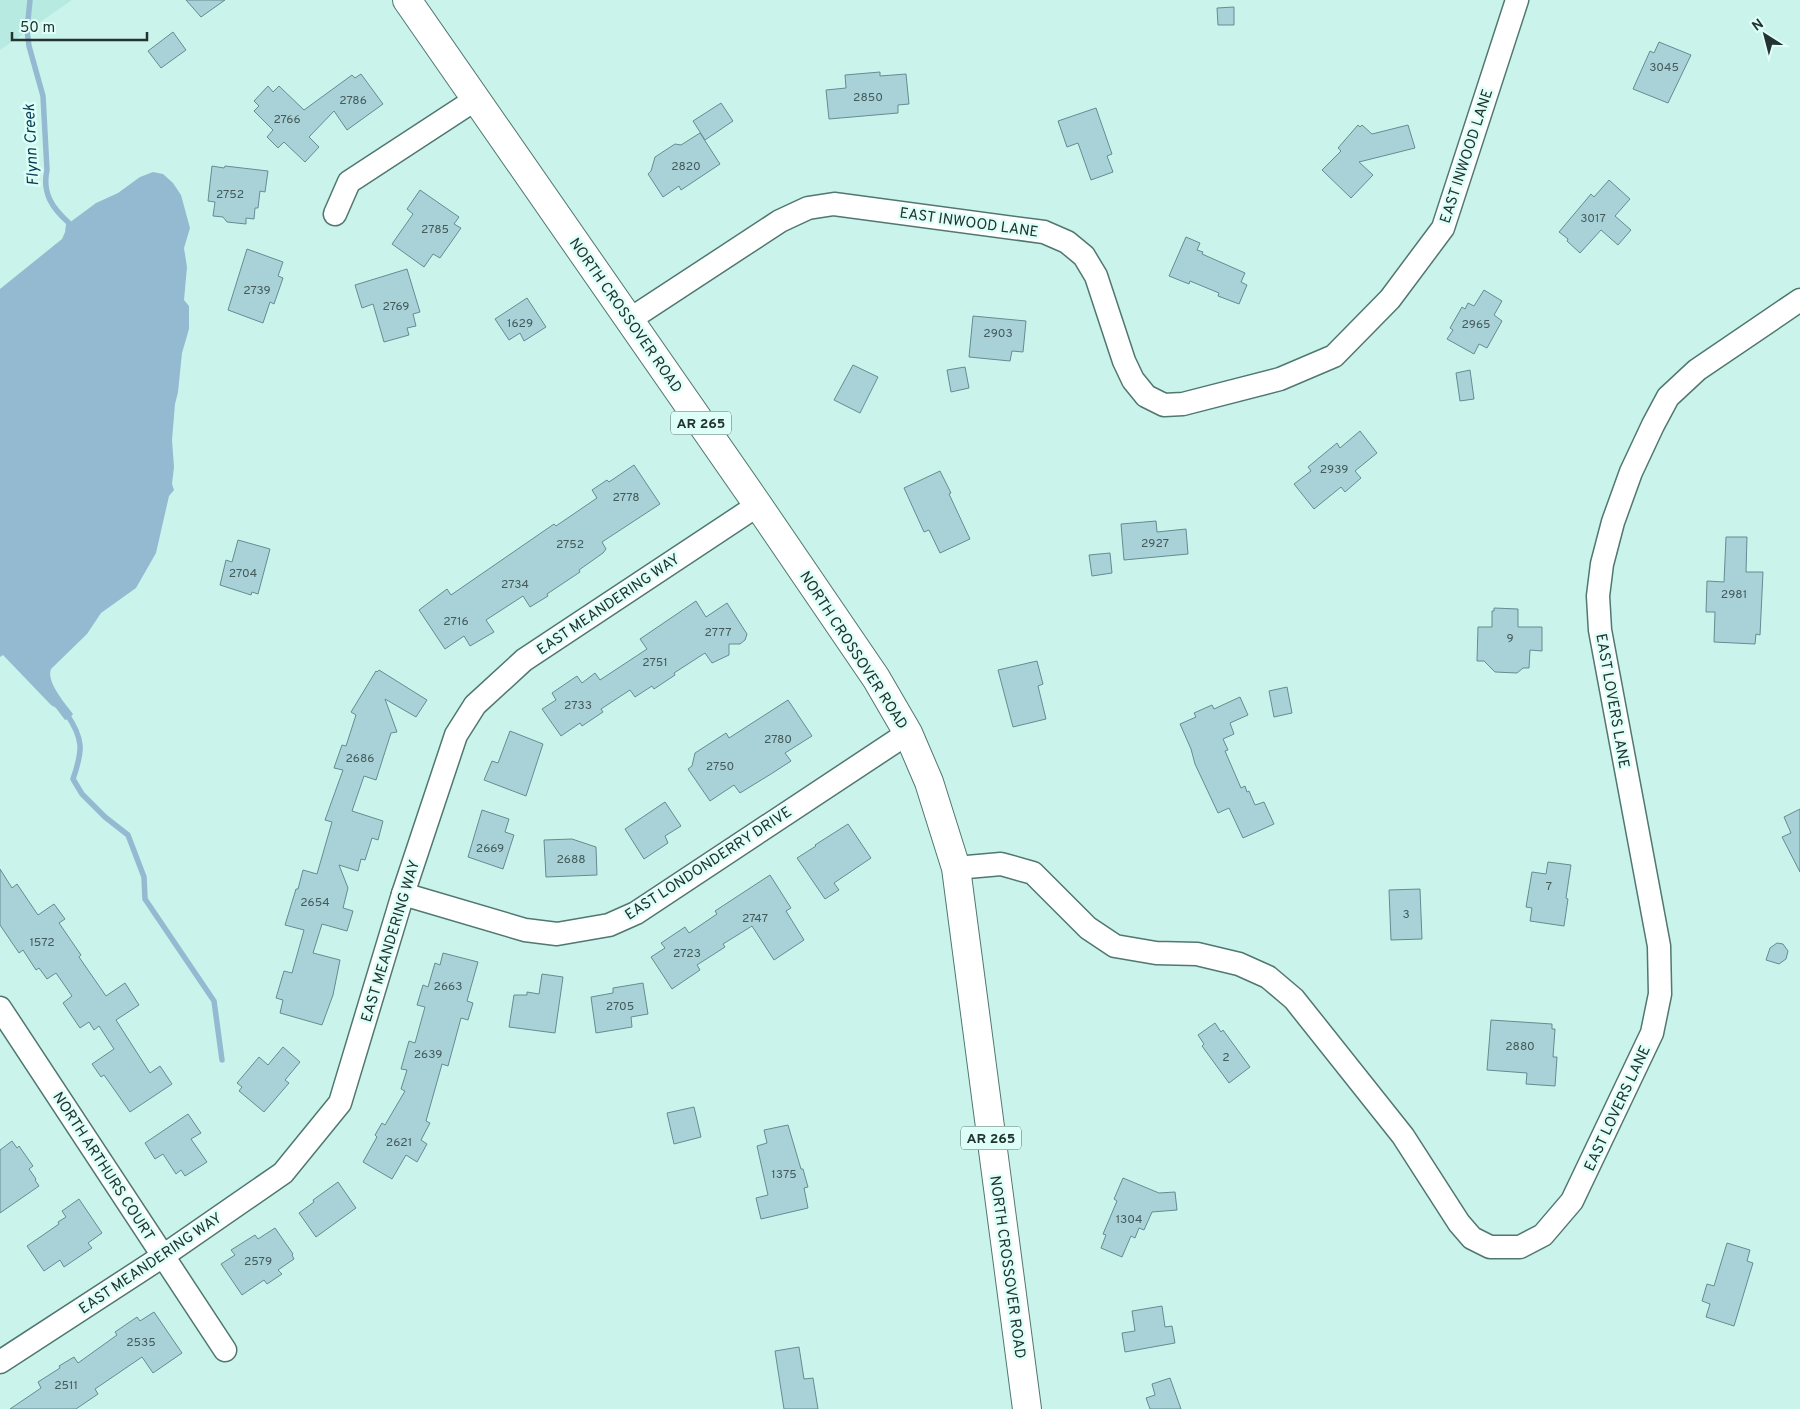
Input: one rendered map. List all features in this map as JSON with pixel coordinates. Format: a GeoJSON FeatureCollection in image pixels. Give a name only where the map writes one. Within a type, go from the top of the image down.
{"type":"FeatureCollection","features":[{"type":"Feature","properties":{"kind":"main road","name":"NORTH CROSSOVER ROAD"},"geometry":{"type":"LineString","coordinates":[[407,0],[758,504],[876,678],[908,733],[929,782],[956,868],[1027,1409]]}},
{"type":"Feature","properties":{"kind":"street","name":"EAST INWOOD LANE"},"geometry":{"type":"LineString","coordinates":[[630,320],[780,221],[808,208],[834,204],[1044,232],[1067,242],[1084,256],[1096,276],[1124,361],[1133,380],[1146,396],[1164,405],[1183,404],[1280,379],[1334,356],[1390,299],[1443,228],[1517,0]]}},
{"type":"Feature","properties":{"kind":"street"},"geometry":{"type":"LineString","coordinates":[[335,214],[349,182],[476,99]]}},
{"type":"Feature","properties":{"kind":"street","name":"EAST LOVERS LANE"},"geometry":{"type":"LineString","coordinates":[[956,868],[1001,864],[1033,873],[1088,928],[1115,946],[1156,953],[1197,954],[1238,964],[1268,977],[1294,1000],[1402,1136],[1459,1223],[1472,1238],[1490,1247],[1520,1248],[1543,1235],[1572,1201],[1652,1033],[1660,994],[1659,946],[1600,630],[1598,596],[1602,564],[1611,530],[1631,472],[1668,397],[1697,370],[1800,300]]}},
{"type":"Feature","properties":{"kind":"street","name":"EAST MEANDERING WAY"},"geometry":{"type":"LineString","coordinates":[[0,1362],[163,1256],[283,1173],[340,1102],[403,894],[456,735],[475,705],[524,660],[758,504]]}},
{"type":"Feature","properties":{"kind":"street","name":"EAST LONDONDERRY DRIVE"},"geometry":{"type":"LineString","coordinates":[[403,894],[525,930],[557,934],[609,925],[636,913],[908,733]]}},
{"type":"Feature","properties":{"kind":"street","name":"NORTH ARTHURS COURT"},"geometry":{"type":"LineString","coordinates":[[0,1008],[225,1350]]}},
{"type":"Feature","properties":{"kind":"shaded area"},"geometry":{"type":"Polygon","coordinates":[[[0,0],[72,0],[0,50],[0,0]]]}},
{"type":"Feature","properties":{"kind":"shaded area"},"geometry":{"type":"Polygon","coordinates":[[[153,172],[163,174],[173,183],[181,195],[190,228],[184,248],[187,267],[184,300],[189,306],[189,329],[182,353],[175,404],[172,440],[174,467],[172,484],[174,490],[169,496],[156,553],[136,588],[101,613],[87,634],[51,669],[51,680],[73,714],[65,720],[56,708],[3,655],[0,657],[0,289],[62,239],[69,223],[96,203],[118,193],[140,177],[153,172]]]}},
{"type":"Feature","properties":{"kind":"building"},"geometry":{"type":"Polygon","coordinates":[[[186,0],[225,0],[201,17],[186,0]]]}},
{"type":"Feature","properties":{"kind":"building"},"geometry":{"type":"Polygon","coordinates":[[[1234,7],[1234,25],[1218,25],[1217,8],[1234,7]]]}},
{"type":"Feature","properties":{"kind":"building"},"geometry":{"type":"Polygon","coordinates":[[[173,32],[186,50],[161,68],[148,51],[173,32]]]}},
{"type":"Feature","properties":{"kind":"building"},"geometry":{"type":"Polygon","coordinates":[[[1659,42],[1691,55],[1668,103],[1633,89],[1650,51],[1654,53],[1659,42]]]}},
{"type":"Feature","properties":{"kind":"building"},"geometry":{"type":"Polygon","coordinates":[[[880,72],[880,76],[906,74],[909,104],[898,105],[898,113],[829,119],[826,90],[846,88],[845,75],[880,72]]]}},
{"type":"Feature","properties":{"kind":"building"},"geometry":{"type":"Polygon","coordinates":[[[361,74],[383,104],[347,130],[334,111],[309,137],[319,147],[305,162],[284,142],[278,148],[267,137],[273,130],[254,111],[259,106],[254,101],[268,86],[273,92],[279,86],[304,110],[352,75],[355,78],[361,74]]]}},
{"type":"Feature","properties":{"kind":"building"},"geometry":{"type":"Polygon","coordinates":[[[721,103],[733,121],[705,140],[693,121],[721,103]]]}},
{"type":"Feature","properties":{"kind":"building"},"geometry":{"type":"Polygon","coordinates":[[[1096,108],[1112,154],[1107,156],[1113,172],[1091,180],[1078,143],[1067,147],[1058,121],[1096,108]]]}},
{"type":"Feature","properties":{"kind":"building"},"geometry":{"type":"Polygon","coordinates":[[[1358,125],[1360,127],[1362,125],[1372,134],[1408,125],[1415,148],[1359,162],[1373,175],[1351,198],[1322,170],[1341,151],[1338,148],[1358,125]]]}},
{"type":"Feature","properties":{"kind":"building"},"geometry":{"type":"Polygon","coordinates":[[[700,133],[720,164],[681,190],[679,186],[663,197],[648,174],[651,171],[655,157],[675,144],[681,145],[700,133]]]}},
{"type":"Feature","properties":{"kind":"building"},"geometry":{"type":"Polygon","coordinates":[[[212,166],[268,171],[265,192],[260,191],[258,208],[255,208],[254,219],[246,218],[246,224],[227,222],[223,217],[213,216],[215,202],[208,201],[212,166]]]}},
{"type":"Feature","properties":{"kind":"building"},"geometry":{"type":"Polygon","coordinates":[[[1609,180],[1630,199],[1615,216],[1631,230],[1618,245],[1601,230],[1580,253],[1559,232],[1591,194],[1594,197],[1609,180]]]}},
{"type":"Feature","properties":{"kind":"building"},"geometry":{"type":"Polygon","coordinates":[[[420,190],[459,217],[454,224],[461,228],[440,258],[433,254],[424,267],[392,244],[413,214],[407,209],[420,190]]]}},
{"type":"Feature","properties":{"kind":"building"},"geometry":{"type":"Polygon","coordinates":[[[1186,237],[1200,243],[1197,250],[1203,252],[1202,254],[1245,273],[1241,282],[1247,285],[1239,304],[1218,296],[1219,293],[1190,281],[1189,284],[1169,276],[1186,237]]]}},
{"type":"Feature","properties":{"kind":"building"},"geometry":{"type":"Polygon","coordinates":[[[247,249],[283,262],[278,276],[283,278],[274,304],[270,302],[263,323],[228,310],[247,249]]]}},
{"type":"Feature","properties":{"kind":"building"},"geometry":{"type":"Polygon","coordinates":[[[407,269],[420,312],[413,314],[416,326],[407,328],[409,335],[384,342],[373,304],[362,308],[355,285],[407,269]]]}},
{"type":"Feature","properties":{"kind":"building"},"geometry":{"type":"Polygon","coordinates":[[[1484,290],[1502,301],[1494,315],[1502,321],[1487,348],[1479,344],[1474,354],[1447,339],[1453,330],[1450,328],[1462,307],[1465,309],[1468,303],[1474,306],[1484,290]]]}},
{"type":"Feature","properties":{"kind":"building"},"geometry":{"type":"Polygon","coordinates":[[[527,298],[546,327],[524,341],[520,333],[509,340],[495,319],[527,298]]]}},
{"type":"Feature","properties":{"kind":"building"},"geometry":{"type":"Polygon","coordinates":[[[973,316],[1026,321],[1023,352],[1012,351],[1010,361],[969,357],[973,316]]]}},
{"type":"Feature","properties":{"kind":"building"},"geometry":{"type":"Polygon","coordinates":[[[853,365],[878,377],[860,413],[834,400],[853,365]]]}},
{"type":"Feature","properties":{"kind":"building"},"geometry":{"type":"Polygon","coordinates":[[[965,367],[969,388],[951,392],[947,370],[965,367]]]}},
{"type":"Feature","properties":{"kind":"building"},"geometry":{"type":"Polygon","coordinates":[[[1470,370],[1474,399],[1460,401],[1456,373],[1470,370]]]}},
{"type":"Feature","properties":{"kind":"building"},"geometry":{"type":"Polygon","coordinates":[[[1360,431],[1377,453],[1355,471],[1361,478],[1345,492],[1341,487],[1314,509],[1294,484],[1311,471],[1308,467],[1337,443],[1340,448],[1360,431]]]}},
{"type":"Feature","properties":{"kind":"building"},"geometry":{"type":"Polygon","coordinates":[[[634,465],[660,504],[602,542],[606,549],[603,553],[579,570],[580,572],[547,594],[548,596],[530,607],[523,596],[486,620],[494,632],[470,646],[464,636],[445,649],[419,610],[447,589],[451,595],[554,524],[556,526],[597,498],[592,490],[607,480],[609,482],[634,465]]]}},
{"type":"Feature","properties":{"kind":"building"},"geometry":{"type":"Polygon","coordinates":[[[940,471],[970,539],[940,553],[929,530],[924,532],[904,488],[940,471]]]}},
{"type":"Feature","properties":{"kind":"building"},"geometry":{"type":"Polygon","coordinates":[[[1156,521],[1157,532],[1186,529],[1188,554],[1124,560],[1121,524],[1156,521]]]}},
{"type":"Feature","properties":{"kind":"building"},"geometry":{"type":"Polygon","coordinates":[[[1726,537],[1747,537],[1746,572],[1763,572],[1760,635],[1756,634],[1755,644],[1714,642],[1715,612],[1706,612],[1707,581],[1724,582],[1726,537]]]}},
{"type":"Feature","properties":{"kind":"building"},"geometry":{"type":"Polygon","coordinates":[[[238,540],[270,549],[258,594],[252,592],[251,595],[220,585],[226,560],[232,562],[238,540]]]}},
{"type":"Feature","properties":{"kind":"building"},"geometry":{"type":"Polygon","coordinates":[[[1110,553],[1112,573],[1092,576],[1089,555],[1110,553]]]}},
{"type":"Feature","properties":{"kind":"building"},"geometry":{"type":"Polygon","coordinates":[[[696,601],[706,617],[727,603],[747,634],[745,640],[740,644],[729,644],[729,655],[712,663],[705,653],[674,673],[675,675],[654,689],[652,686],[635,697],[630,690],[601,709],[603,712],[582,726],[580,723],[561,736],[542,709],[556,700],[552,693],[577,676],[582,683],[595,673],[600,680],[647,649],[640,639],[696,601]]]}},
{"type":"Feature","properties":{"kind":"building"},"geometry":{"type":"Polygon","coordinates":[[[1494,608],[1518,609],[1518,627],[1542,627],[1542,651],[1530,650],[1529,668],[1523,668],[1517,673],[1495,672],[1484,661],[1477,661],[1478,627],[1492,627],[1492,611],[1494,611],[1494,608]]]}},
{"type":"Feature","properties":{"kind":"building"},"geometry":{"type":"Polygon","coordinates":[[[1037,661],[1043,684],[1038,686],[1046,719],[1013,727],[998,670],[1037,661]]]}},
{"type":"Feature","properties":{"kind":"building"},"geometry":{"type":"Polygon","coordinates":[[[379,670],[427,700],[416,717],[385,699],[397,732],[391,733],[376,780],[364,776],[352,811],[383,821],[378,840],[372,838],[365,860],[361,859],[358,871],[339,865],[348,888],[343,908],[353,911],[347,931],[322,924],[313,953],[340,960],[333,995],[322,1025],[280,1013],[283,1000],[276,998],[284,971],[292,973],[304,930],[285,925],[303,870],[317,874],[332,822],[325,820],[343,770],[334,768],[342,745],[346,746],[356,715],[351,712],[376,671],[379,670]]]}},
{"type":"Feature","properties":{"kind":"building"},"geometry":{"type":"Polygon","coordinates":[[[1287,687],[1292,713],[1274,717],[1269,691],[1287,687]]]}},
{"type":"Feature","properties":{"kind":"building"},"geometry":{"type":"Polygon","coordinates":[[[1240,697],[1248,715],[1230,723],[1234,734],[1223,739],[1228,750],[1225,751],[1241,788],[1245,786],[1255,805],[1264,802],[1274,824],[1243,838],[1229,808],[1218,813],[1195,764],[1191,749],[1180,724],[1196,717],[1194,713],[1212,705],[1214,709],[1240,697]]]}},
{"type":"Feature","properties":{"kind":"building"},"geometry":{"type":"Polygon","coordinates":[[[788,700],[812,736],[785,753],[791,761],[771,774],[740,793],[734,785],[710,801],[688,769],[692,766],[695,753],[726,733],[729,738],[788,700]]]}},
{"type":"Feature","properties":{"kind":"building"},"geometry":{"type":"Polygon","coordinates":[[[510,731],[543,744],[526,796],[484,780],[492,761],[498,763],[510,731]]]}},
{"type":"Feature","properties":{"kind":"building"},"geometry":{"type":"Polygon","coordinates":[[[665,802],[681,826],[665,836],[668,843],[644,859],[625,829],[665,802]]]}},
{"type":"Feature","properties":{"kind":"building"},"geometry":{"type":"Polygon","coordinates":[[[1800,809],[1800,872],[1782,837],[1791,833],[1784,817],[1800,809]]]}},
{"type":"Feature","properties":{"kind":"building"},"geometry":{"type":"Polygon","coordinates":[[[482,810],[509,819],[505,832],[514,835],[503,869],[468,857],[482,810]]]}},
{"type":"Feature","properties":{"kind":"building"},"geometry":{"type":"Polygon","coordinates":[[[848,824],[871,858],[834,883],[839,890],[825,899],[797,858],[848,824]]]}},
{"type":"Feature","properties":{"kind":"building"},"geometry":{"type":"Polygon","coordinates":[[[572,839],[596,847],[597,875],[546,877],[544,840],[572,839]]]}},
{"type":"Feature","properties":{"kind":"building"},"geometry":{"type":"Polygon","coordinates":[[[1548,862],[1571,865],[1564,926],[1530,921],[1532,908],[1526,907],[1532,872],[1546,874],[1548,862]]]}},
{"type":"Feature","properties":{"kind":"building"},"geometry":{"type":"Polygon","coordinates":[[[0,869],[12,888],[17,884],[38,915],[54,904],[65,919],[59,923],[81,955],[79,957],[106,996],[125,983],[139,1005],[116,1020],[150,1073],[160,1066],[172,1084],[130,1112],[104,1075],[101,1077],[92,1064],[114,1049],[99,1026],[94,1030],[89,1022],[80,1028],[63,1003],[72,996],[56,973],[47,979],[39,968],[36,970],[23,950],[19,953],[0,925],[0,869]]]}},
{"type":"Feature","properties":{"kind":"building"},"geometry":{"type":"Polygon","coordinates":[[[770,875],[791,908],[786,911],[804,940],[774,960],[752,926],[723,944],[725,947],[697,965],[700,970],[672,989],[651,957],[665,948],[661,943],[685,927],[689,933],[717,914],[715,911],[770,875]]]}},
{"type":"Feature","properties":{"kind":"building"},"geometry":{"type":"Polygon","coordinates":[[[1420,889],[1422,939],[1391,940],[1389,890],[1420,889]]]}},
{"type":"Feature","properties":{"kind":"building"},"geometry":{"type":"Polygon","coordinates":[[[1777,943],[1783,944],[1788,951],[1786,959],[1779,964],[1766,960],[1770,948],[1777,943]]]}},
{"type":"Feature","properties":{"kind":"building"},"geometry":{"type":"Polygon","coordinates":[[[443,953],[478,962],[467,1001],[473,1003],[468,1020],[461,1018],[448,1066],[442,1064],[426,1121],[430,1123],[421,1140],[427,1144],[417,1162],[406,1155],[392,1179],[363,1162],[377,1137],[375,1135],[382,1123],[385,1125],[405,1091],[401,1089],[407,1070],[401,1069],[409,1041],[415,1043],[425,1007],[417,1005],[423,985],[428,987],[435,963],[440,965],[443,953]]]}},
{"type":"Feature","properties":{"kind":"building"},"geometry":{"type":"Polygon","coordinates":[[[542,974],[563,977],[555,1033],[509,1027],[514,995],[527,995],[527,992],[539,994],[542,974]]]}},
{"type":"Feature","properties":{"kind":"building"},"geometry":{"type":"Polygon","coordinates":[[[643,983],[648,1014],[631,1017],[632,1027],[596,1033],[591,997],[613,993],[613,988],[643,983]]]}},
{"type":"Feature","properties":{"kind":"building"},"geometry":{"type":"Polygon","coordinates":[[[1491,1020],[1552,1024],[1552,1029],[1555,1029],[1553,1057],[1557,1057],[1555,1086],[1526,1084],[1527,1073],[1487,1070],[1491,1020]]]}},
{"type":"Feature","properties":{"kind":"building"},"geometry":{"type":"Polygon","coordinates":[[[1215,1023],[1221,1032],[1223,1030],[1250,1067],[1229,1083],[1202,1046],[1204,1044],[1198,1035],[1215,1023]]]}},
{"type":"Feature","properties":{"kind":"building"},"geometry":{"type":"Polygon","coordinates":[[[283,1047],[300,1062],[285,1080],[289,1083],[264,1112],[239,1091],[242,1087],[237,1083],[259,1057],[268,1065],[283,1047]]]}},
{"type":"Feature","properties":{"kind":"building"},"geometry":{"type":"Polygon","coordinates":[[[694,1107],[701,1137],[674,1144],[667,1113],[694,1107]]]}},
{"type":"Feature","properties":{"kind":"building"},"geometry":{"type":"Polygon","coordinates":[[[188,1114],[201,1133],[191,1139],[207,1162],[185,1176],[181,1170],[176,1174],[163,1154],[155,1159],[145,1143],[188,1114]]]}},
{"type":"Feature","properties":{"kind":"building"},"geometry":{"type":"Polygon","coordinates":[[[788,1125],[808,1187],[804,1188],[808,1208],[761,1219],[756,1198],[768,1195],[757,1146],[767,1143],[764,1130],[788,1125]]]}},
{"type":"Feature","properties":{"kind":"building"},"geometry":{"type":"Polygon","coordinates":[[[12,1141],[17,1148],[19,1146],[33,1166],[29,1169],[39,1186],[0,1213],[0,1150],[12,1141]]]}},
{"type":"Feature","properties":{"kind":"building"},"geometry":{"type":"Polygon","coordinates":[[[1123,1178],[1159,1193],[1175,1192],[1177,1210],[1152,1212],[1144,1230],[1139,1228],[1135,1238],[1131,1236],[1122,1257],[1101,1248],[1106,1235],[1103,1234],[1117,1201],[1114,1199],[1123,1178]]]}},
{"type":"Feature","properties":{"kind":"building"},"geometry":{"type":"Polygon","coordinates":[[[338,1182],[356,1208],[316,1237],[299,1213],[338,1182]]]}},
{"type":"Feature","properties":{"kind":"building"},"geometry":{"type":"Polygon","coordinates":[[[79,1199],[102,1233],[88,1243],[92,1248],[64,1267],[60,1260],[44,1271],[27,1246],[59,1224],[58,1222],[66,1217],[62,1211],[79,1199]]]}},
{"type":"Feature","properties":{"kind":"building"},"geometry":{"type":"Polygon","coordinates":[[[275,1228],[293,1254],[294,1259],[278,1270],[282,1274],[267,1284],[264,1280],[242,1295],[221,1264],[235,1255],[231,1250],[255,1235],[258,1239],[275,1228]]]}},
{"type":"Feature","properties":{"kind":"building"},"geometry":{"type":"Polygon","coordinates":[[[1727,1243],[1750,1250],[1747,1261],[1753,1263],[1734,1326],[1706,1317],[1710,1304],[1702,1301],[1707,1284],[1714,1286],[1727,1243]]]}},
{"type":"Feature","properties":{"kind":"building"},"geometry":{"type":"Polygon","coordinates":[[[1162,1306],[1165,1327],[1172,1326],[1175,1343],[1125,1352],[1122,1333],[1135,1331],[1132,1311],[1162,1306]]]}},
{"type":"Feature","properties":{"kind":"building"},"geometry":{"type":"Polygon","coordinates":[[[154,1312],[182,1353],[153,1373],[142,1357],[95,1389],[98,1394],[76,1409],[10,1409],[41,1388],[38,1382],[60,1368],[59,1366],[74,1357],[78,1363],[117,1335],[115,1332],[137,1317],[140,1321],[154,1312]]]}},
{"type":"Feature","properties":{"kind":"building"},"geometry":{"type":"Polygon","coordinates":[[[799,1347],[804,1379],[813,1378],[818,1409],[784,1409],[775,1351],[799,1347]]]}},
{"type":"Feature","properties":{"kind":"building"},"geometry":{"type":"Polygon","coordinates":[[[1170,1378],[1181,1409],[1150,1409],[1146,1398],[1155,1395],[1152,1384],[1170,1378]]]}},
{"type":"Feature","properties":{"kind":"waterway","name":"Flynn Creek"},"geometry":{"type":"LineString","coordinates":[[30,0],[27,30],[29,46],[43,96],[47,193],[53,206],[69,223],[68,230]]}},
{"type":"Feature","properties":{"kind":"waterway"},"geometry":{"type":"LineString","coordinates":[[66,713],[76,730],[80,745],[79,760],[73,779],[82,794],[105,817],[128,835],[144,877],[145,899],[214,1001],[222,1060]]}}]}
